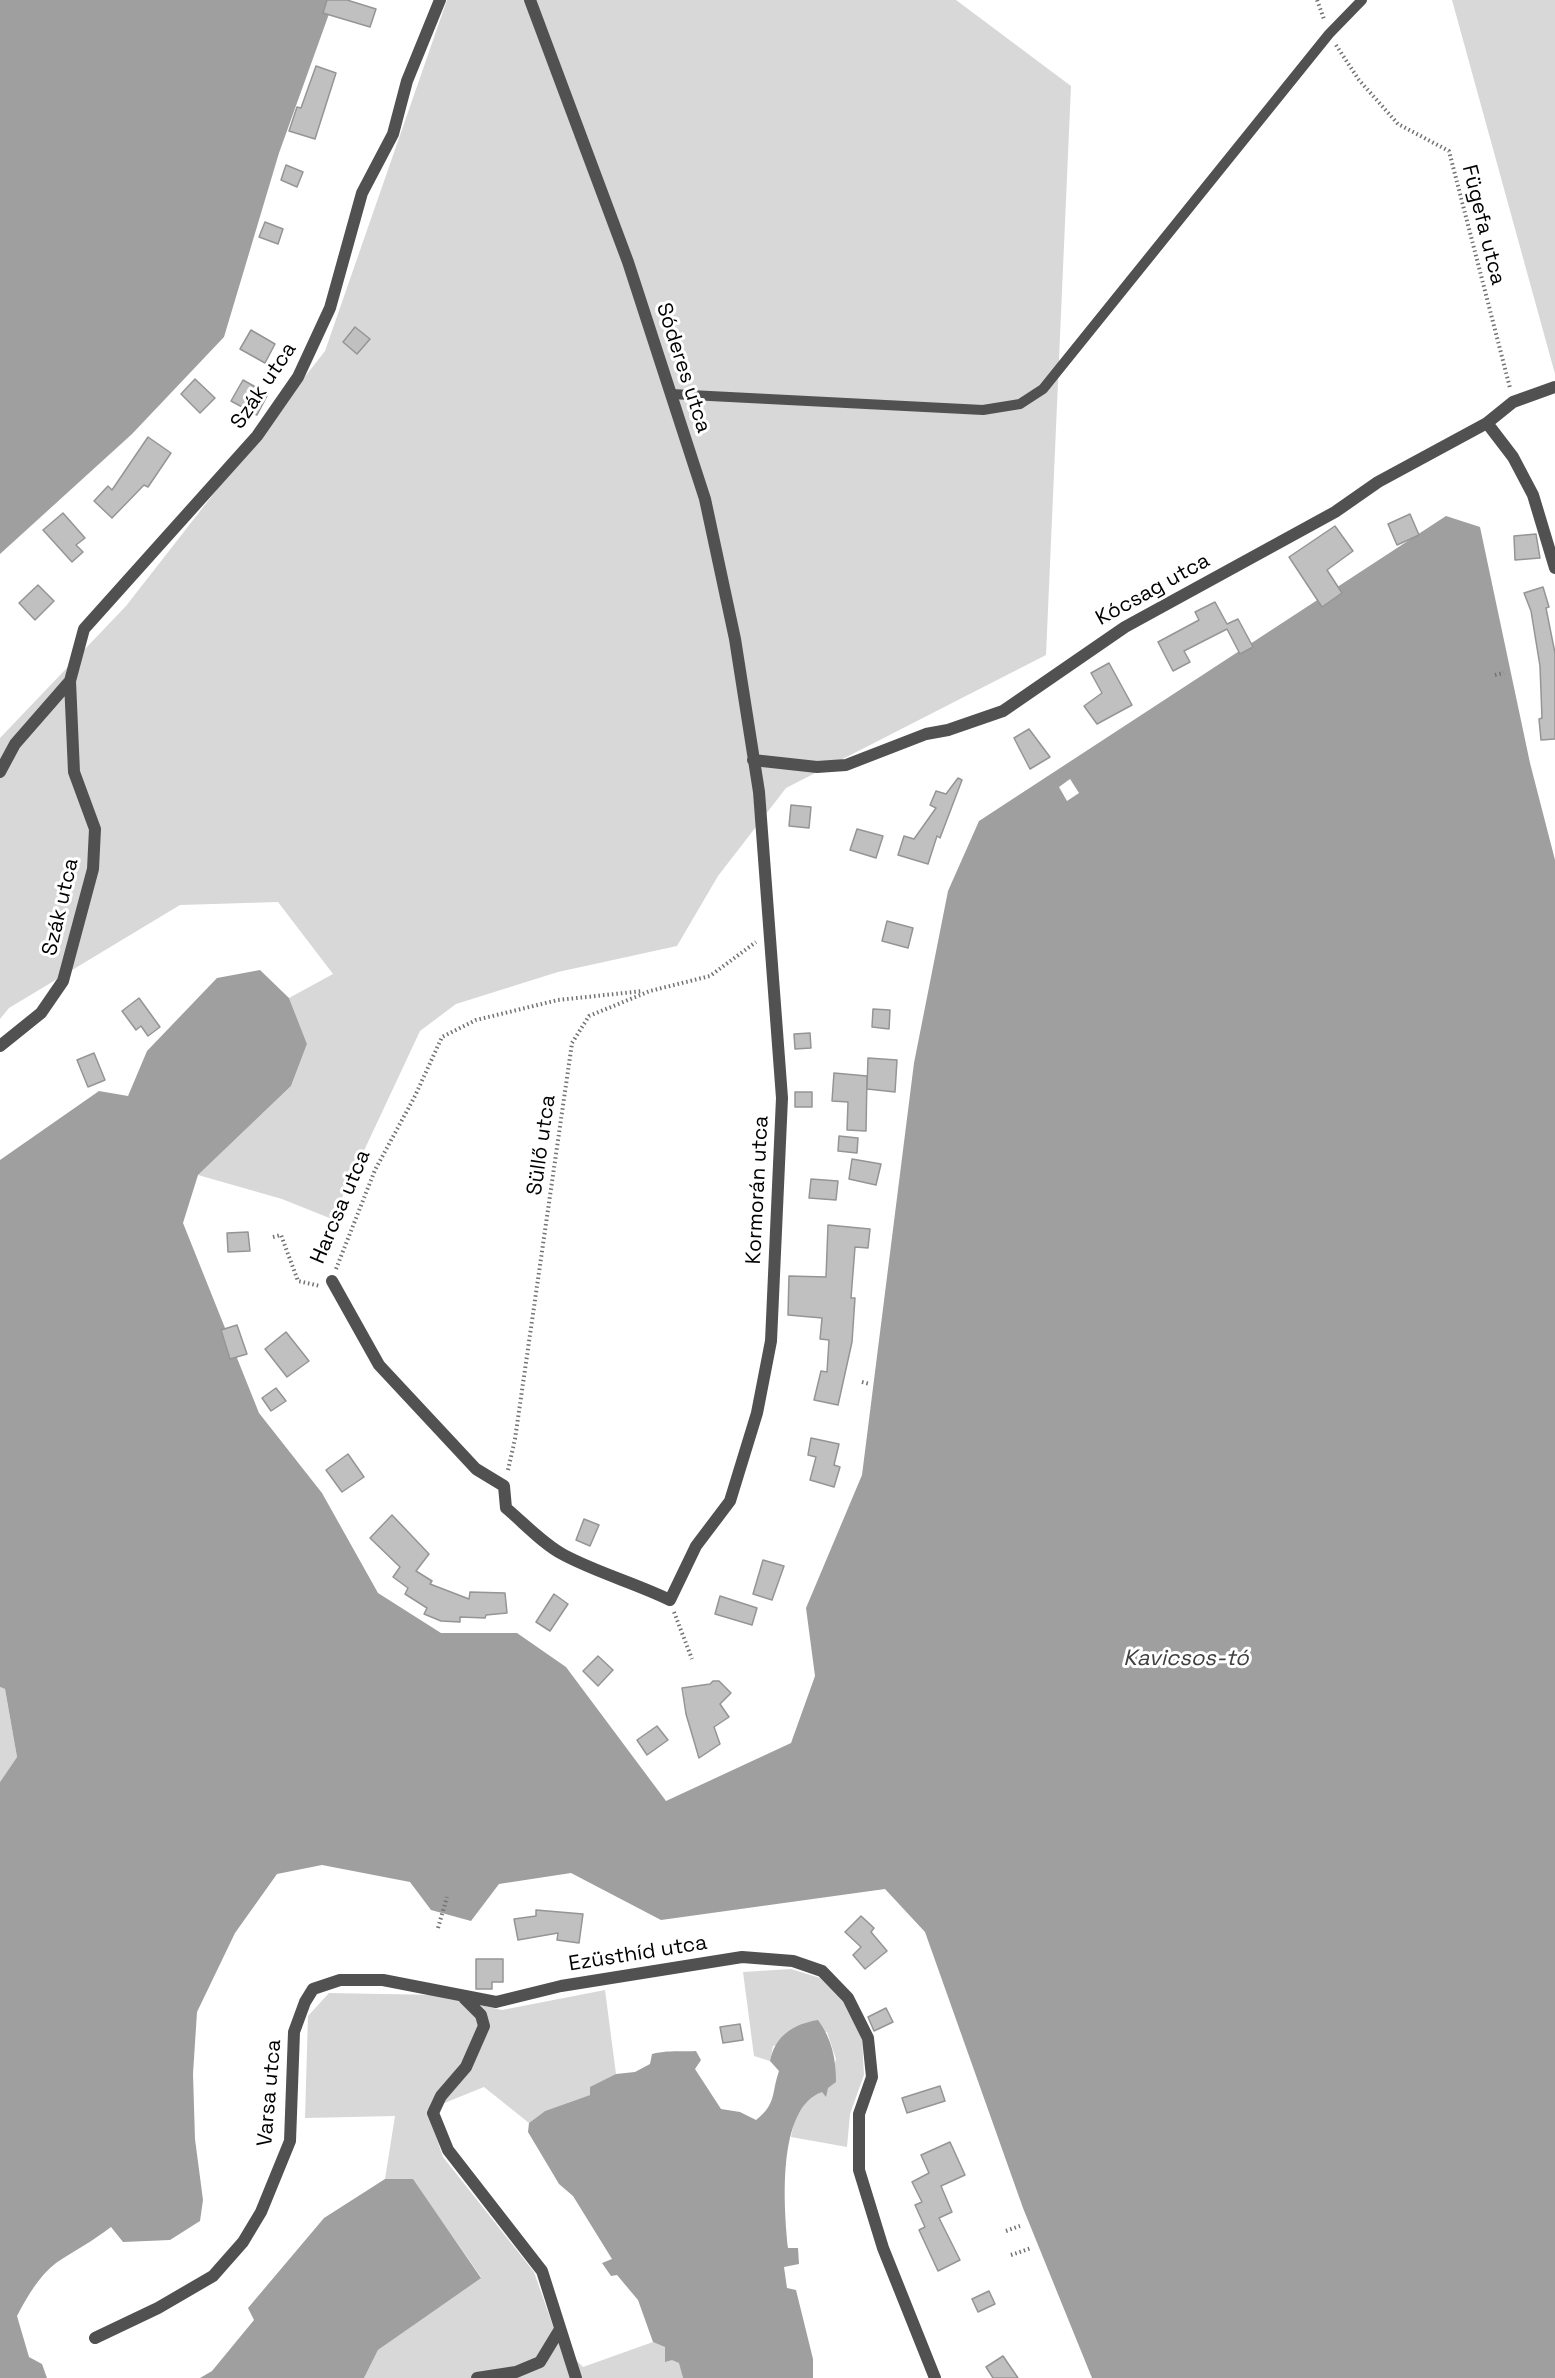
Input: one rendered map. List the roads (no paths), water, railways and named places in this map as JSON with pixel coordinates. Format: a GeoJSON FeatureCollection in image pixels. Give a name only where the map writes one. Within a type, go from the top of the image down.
{"type":"FeatureCollection","features":[{"type":"Feature","properties":{"kind":"street","name":"Szák utca"},"geometry":{"type":"LineString","coordinates":[[0,1046],[41,1013],[63,981],[93,869],[95,829],[74,772],[70,681],[84,629],[257,436],[298,377],[330,308],[362,193],[393,134],[407,81],[440,0]]}},
{"type":"Feature","properties":{"kind":"street","name":"Sóderes utca"},"geometry":{"type":"LineString","coordinates":[[530,0],[624,251],[705,499],[735,639],[753,760]]}},
{"type":"Feature","properties":{"kind":"street","name":"Kócsag utca"},"geometry":{"type":"LineString","coordinates":[[753,760],[817,767],[846,765],[926,734],[948,730],[1003,711],[1125,627],[1335,512],[1378,482],[1487,423],[1513,402],[1555,387]]}},
{"type":"Feature","properties":{"kind":"street"},"geometry":{"type":"LineString","coordinates":[[1487,423],[1513,457],[1533,495],[1555,568]]}},
{"type":"Feature","properties":{"kind":"street","name":"Szák utca"},"geometry":{"type":"LineString","coordinates":[[0,772],[15,744],[70,681]]}},
{"type":"Feature","properties":{"kind":"street"},"geometry":{"type":"LineString","coordinates":[[0,748],[15,744]]}},
{"type":"Feature","properties":{"kind":"street","name":"Kormorán utca"},"geometry":{"type":"LineString","coordinates":[[504,1486],[506,1508],[561,1554],[600,1572],[640,1585],[670,1600],[696,1545],[730,1501],[757,1413],[771,1341],[782,1098],[759,792],[753,760]]}},
{"type":"Feature","properties":{"kind":"street","name":"Harcsa utca"},"geometry":{"type":"LineString","coordinates":[[332,1281],[379,1365],[476,1469],[504,1486]]}},
{"type":"Feature","properties":{"kind":"street","name":"Ezüsthíd utca"},"geometry":{"type":"LineString","coordinates":[[464,1998],[496,2002],[561,1986],[742,1957],[793,1961],[822,1971],[848,1998],[868,2038],[872,2077],[859,2114],[859,2170],[883,2248],[935,2378]]}},
{"type":"Feature","properties":{"kind":"street","name":"Varsa utca"},"geometry":{"type":"LineString","coordinates":[[95,2338],[213,2276],[243,2242],[266,2202],[290,2141],[294,2032],[305,2002],[313,1989],[340,1980],[383,1980],[443,1991],[464,1998]]}},
{"type":"Feature","properties":{"kind":"street"},"geometry":{"type":"LineString","coordinates":[[464,1998],[481,2015],[484,2026],[466,2067],[441,2096],[433,2113],[448,2150],[542,2271],[576,2378]]}},
{"type":"Feature","properties":{"kind":"street"},"geometry":{"type":"LineString","coordinates":[[477,2378],[516,2372],[540,2362],[560,2329]]}},
{"type":"Feature","properties":{"kind":"lane"},"geometry":{"type":"LineString","coordinates":[[671,394],[983,410],[1020,404],[1043,389],[1329,34],[1362,0]]}},
{"type":"Feature","properties":{"kind":"water"},"geometry":{"type":"Polygon","coordinates":[[[0,0],[334,0],[279,153],[224,337],[132,434],[0,554],[0,0]]]}},
{"type":"Feature","properties":{"kind":"water","name":"Kavicsos-tó"},"geometry":{"type":"Polygon","coordinates":[[[1446,516],[1480,527],[1530,763],[1555,860],[1555,2378],[1092,2378],[1023,2208],[925,1932],[885,1889],[661,1920],[571,1873],[499,1884],[471,1921],[431,1910],[410,1882],[322,1865],[277,1874],[235,1933],[197,2012],[193,2074],[195,2139],[203,2200],[200,2221],[170,2240],[123,2242],[111,2227],[56,2263],[39,2280],[17,2316],[29,2357],[42,2364],[47,2378],[0,2378],[0,1782],[17,1757],[5,1689],[0,1687],[0,1160],[99,1091],[128,1096],[147,1051],[217,978],[260,970],[289,998],[307,1044],[291,1086],[198,1175],[183,1223],[259,1413],[322,1493],[378,1593],[441,1633],[517,1633],[566,1667],[666,1801],[791,1743],[815,1676],[806,1608],[862,1475],[914,1063],[948,891],[979,821],[1446,516]]]}},
{"type":"Feature","properties":{"kind":"water"},"geometry":{"type":"Polygon","coordinates":[[[818,2020],[827,2034],[832,2050],[836,2082],[828,2088],[826,2097],[822,2092],[807,2102],[797,2118],[790,2138],[785,2186],[788,2248],[798,2248],[799,2264],[784,2267],[787,2288],[796,2290],[813,2359],[813,2378],[683,2378],[679,2363],[672,2360],[665,2362],[665,2347],[653,2342],[638,2300],[617,2275],[611,2276],[602,2263],[612,2259],[573,2196],[559,2184],[528,2132],[529,2123],[545,2111],[590,2095],[590,2087],[616,2074],[635,2072],[650,2064],[652,2054],[696,2051],[701,2060],[695,2069],[721,2109],[740,2112],[756,2120],[763,2114],[772,2098],[779,2071],[770,2061],[776,2045],[793,2028],[818,2020]]]}},
{"type":"Feature","properties":{"kind":"water"},"geometry":{"type":"Polygon","coordinates":[[[385,2179],[413,2179],[481,2278],[378,2350],[364,2378],[200,2378],[212,2371],[254,2320],[248,2308],[324,2218],[385,2179]]]}}]}
